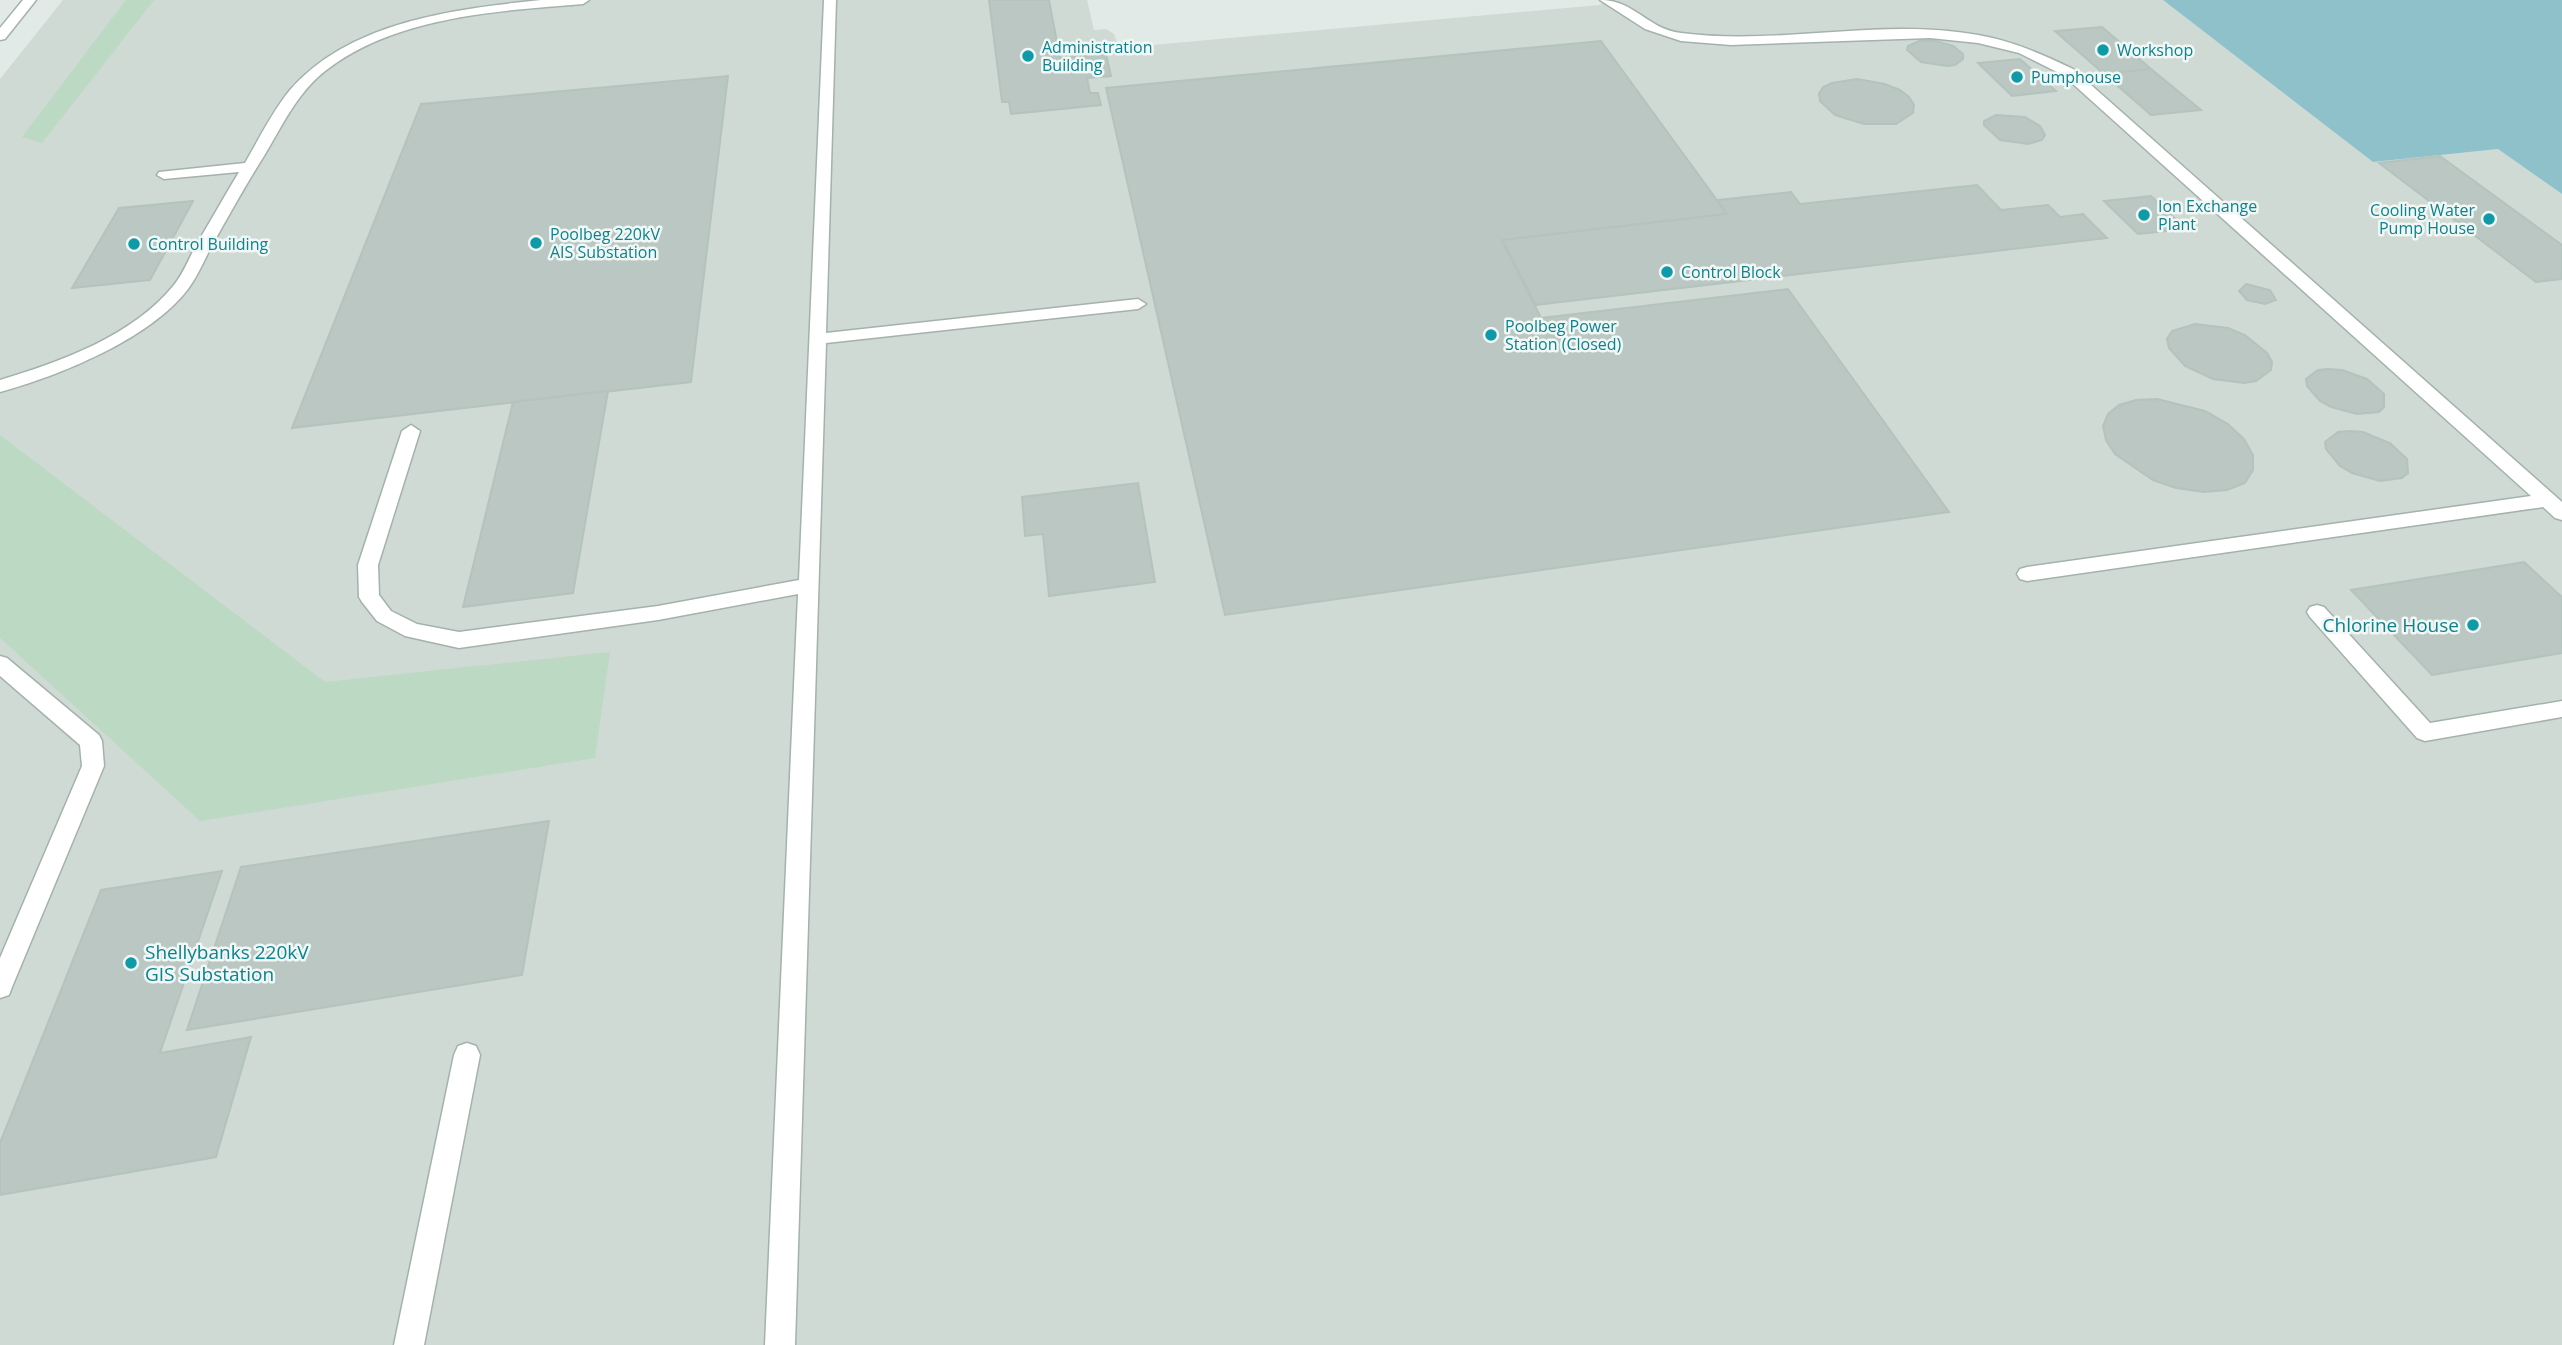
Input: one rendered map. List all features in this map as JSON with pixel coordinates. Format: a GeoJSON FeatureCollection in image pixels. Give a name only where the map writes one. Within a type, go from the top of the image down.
{"type":"FeatureCollection","features":[{"type":"Feature","properties":{"kind":"street"},"geometry":{"type":"LineString","coordinates":[[0,36],[30,0]]}},
{"type":"Feature","properties":{"kind":"street"},"geometry":{"type":"LineString","coordinates":[[0,386],[78,359],[134,327],[159,309],[181,287],[295,92],[334,58],[377,38],[432,19],[503,7],[583,0]]}},
{"type":"Feature","properties":{"kind":"street"},"geometry":{"type":"LineString","coordinates":[[780,1345],[831,0]]}},
{"type":"Feature","properties":{"kind":"street"},"geometry":{"type":"LineString","coordinates":[[1606,0],[1623,3],[1653,31],[1703,39],[1723,40],[1939,20],[1987,28],[2030,45],[2054,59],[2555,506]]}},
{"type":"Feature","properties":{"kind":"street"},"geometry":{"type":"LineString","coordinates":[[164,175],[249,167]]}},
{"type":"Feature","properties":{"kind":"street"},"geometry":{"type":"LineString","coordinates":[[817,339],[1138,304]]}},
{"type":"Feature","properties":{"kind":"street"},"geometry":{"type":"LineString","coordinates":[[411,431],[368,565],[369,597],[384,616],[412,631],[459,640],[658,613],[809,586]]}},
{"type":"Feature","properties":{"kind":"street"},"geometry":{"type":"LineString","coordinates":[[2027,575],[2555,506]]}},
{"type":"Feature","properties":{"kind":"street"},"geometry":{"type":"LineString","coordinates":[[2317,612],[2425,732],[2562,709]]}},
{"type":"Feature","properties":{"kind":"street"},"geometry":{"type":"LineString","coordinates":[[0,664],[91,741],[93,766],[0,987]]}},
{"type":"Feature","properties":{"kind":"street"},"geometry":{"type":"LineString","coordinates":[[409,1345],[467,1055]]}},
{"type":"Feature","properties":{"kind":"shaded area"},"geometry":{"type":"Polygon","coordinates":[[[63,0],[1087,0],[1094,30],[1106,29],[1114,34],[1119,48],[1600,5],[1604,0],[2163,0],[2373,162],[2498,149],[2562,194],[2562,1345],[0,1345],[0,79],[63,0]]]}},
{"type":"Feature","properties":{"kind":"green space"},"geometry":{"type":"Polygon","coordinates":[[[126,0],[154,0],[42,143],[22,137],[126,0]]]}},
{"type":"Feature","properties":{"kind":"green space"},"geometry":{"type":"Polygon","coordinates":[[[0,435],[325,682],[610,652],[595,758],[200,821],[0,638],[0,435]]]}},
{"type":"Feature","properties":{"kind":"water"},"geometry":{"type":"Polygon","coordinates":[[[2163,0],[2562,0],[2562,194],[2498,149],[2373,162],[2163,0]]]}},
{"type":"Feature","properties":{"kind":"building","name":"Administration Building"},"geometry":{"type":"Polygon","coordinates":[[[989,0],[1049,0],[1060,58],[1106,54],[1111,76],[1087,78],[1090,93],[1098,93],[1101,105],[1011,114],[1009,102],[1002,102],[989,0]]]}},
{"type":"Feature","properties":{"kind":"building","name":"Workshop"},"geometry":{"type":"Polygon","coordinates":[[[2102,27],[2151,69],[2104,74],[2055,31],[2102,27]]]}},
{"type":"Feature","properties":{"kind":"building","name":"Poolbeg Power Station (Closed)"},"geometry":{"type":"Polygon","coordinates":[[[1601,41],[1727,214],[1502,240],[1541,318],[1788,289],[1949,512],[1225,615],[1106,88],[1601,41]]]}},
{"type":"Feature","properties":{"kind":"building"},"geometry":{"type":"Polygon","coordinates":[[[1919,41],[1936,41],[1953,46],[1963,54],[1963,59],[1955,65],[1947,66],[1921,62],[1907,50],[1908,46],[1919,41]]]}},
{"type":"Feature","properties":{"kind":"building","name":"Pumphouse"},"geometry":{"type":"Polygon","coordinates":[[[2020,59],[2056,91],[2012,96],[1978,63],[2020,59]]]}},
{"type":"Feature","properties":{"kind":"building"},"geometry":{"type":"Polygon","coordinates":[[[2151,69],[2201,110],[2151,115],[2104,74],[2151,69]]]}},
{"type":"Feature","properties":{"kind":"building","name":"Poolbeg 220kV AIS Substation"},"geometry":{"type":"Polygon","coordinates":[[[728,76],[691,382],[292,428],[421,104],[728,76]]]}},
{"type":"Feature","properties":{"kind":"building"},"geometry":{"type":"Polygon","coordinates":[[[1857,79],[1900,90],[1914,105],[1913,113],[1896,124],[1864,124],[1835,115],[1820,101],[1819,94],[1823,87],[1857,79]]]}},
{"type":"Feature","properties":{"kind":"building"},"geometry":{"type":"Polygon","coordinates":[[[1996,115],[2025,117],[2040,126],[2045,135],[2042,140],[2028,144],[2000,140],[1984,125],[1984,121],[1996,115]]]}},
{"type":"Feature","properties":{"kind":"building","name":"Cooling Water Pump House"},"geometry":{"type":"Polygon","coordinates":[[[2440,156],[2562,245],[2562,279],[2536,282],[2379,163],[2440,156]]]}},
{"type":"Feature","properties":{"kind":"building","name":"Control Block"},"geometry":{"type":"Polygon","coordinates":[[[1977,185],[2001,210],[2048,205],[2060,217],[2083,214],[2107,238],[1536,305],[1502,240],[1727,214],[1717,200],[1791,192],[1800,204],[1977,185]]]}},
{"type":"Feature","properties":{"kind":"building","name":"Ion Exchange Plant"},"geometry":{"type":"Polygon","coordinates":[[[2151,196],[2186,229],[2138,234],[2104,201],[2151,196]]]}},
{"type":"Feature","properties":{"kind":"building","name":"Control Building"},"geometry":{"type":"Polygon","coordinates":[[[193,201],[150,280],[72,288],[119,208],[193,201]]]}},
{"type":"Feature","properties":{"kind":"building"},"geometry":{"type":"Polygon","coordinates":[[[2246,284],[2270,290],[2276,300],[2265,304],[2247,300],[2239,291],[2246,284]]]}},
{"type":"Feature","properties":{"kind":"building"},"geometry":{"type":"Polygon","coordinates":[[[2195,324],[2228,328],[2245,335],[2267,353],[2272,362],[2271,370],[2256,381],[2244,383],[2213,379],[2185,366],[2169,348],[2167,339],[2172,331],[2195,324]]]}},
{"type":"Feature","properties":{"kind":"building"},"geometry":{"type":"Polygon","coordinates":[[[2318,370],[2342,370],[2367,379],[2384,394],[2384,407],[2379,412],[2357,414],[2320,401],[2307,386],[2306,379],[2318,370]]]}},
{"type":"Feature","properties":{"kind":"building"},"geometry":{"type":"Polygon","coordinates":[[[608,391],[573,593],[463,607],[513,402],[608,391]]]}},
{"type":"Feature","properties":{"kind":"building"},"geometry":{"type":"Polygon","coordinates":[[[2157,399],[2205,411],[2228,424],[2244,439],[2253,455],[2253,470],[2245,483],[2227,490],[2204,492],[2176,488],[2153,480],[2115,454],[2106,440],[2103,426],[2108,414],[2119,405],[2136,400],[2157,399]]]}},
{"type":"Feature","properties":{"kind":"building"},"geometry":{"type":"Polygon","coordinates":[[[2338,432],[2363,432],[2390,443],[2407,459],[2408,473],[2402,478],[2380,481],[2352,473],[2340,466],[2326,449],[2325,442],[2338,432]]]}},
{"type":"Feature","properties":{"kind":"building"},"geometry":{"type":"Polygon","coordinates":[[[1138,483],[1155,582],[1049,596],[1043,534],[1025,536],[1022,497],[1138,483]]]}},
{"type":"Feature","properties":{"kind":"building","name":"Chlorine House"},"geometry":{"type":"Polygon","coordinates":[[[2524,562],[2562,597],[2562,653],[2432,675],[2351,590],[2524,562]]]}},
{"type":"Feature","properties":{"kind":"building"},"geometry":{"type":"Polygon","coordinates":[[[549,821],[522,975],[187,1030],[241,867],[549,821]]]}},
{"type":"Feature","properties":{"kind":"building","name":"Shellybanks 220kV GIS Substation"},"geometry":{"type":"Polygon","coordinates":[[[222,871],[160,1053],[251,1037],[216,1157],[0,1195],[0,1143],[101,890],[222,871]]]}},
{"type":"Feature","properties":{"kind":"place","name":"Workshop"},"geometry":{"type":"Point","coordinates":[2103,50]}},
{"type":"Feature","properties":{"kind":"place","name":"Administration Building"},"geometry":{"type":"Point","coordinates":[1028,56]}},
{"type":"Feature","properties":{"kind":"place","name":"Pumphouse"},"geometry":{"type":"Point","coordinates":[2017,77]}},
{"type":"Feature","properties":{"kind":"place","name":"Ion Exchange Plant"},"geometry":{"type":"Point","coordinates":[2144,215]}},
{"type":"Feature","properties":{"kind":"place","name":"Cooling Water Pump House"},"geometry":{"type":"Point","coordinates":[2489,219]}},
{"type":"Feature","properties":{"kind":"place","name":"Poolbeg 220kV AIS Substation"},"geometry":{"type":"Point","coordinates":[536,243]}},
{"type":"Feature","properties":{"kind":"place","name":"Control Building"},"geometry":{"type":"Point","coordinates":[134,244]}},
{"type":"Feature","properties":{"kind":"place","name":"Control Block"},"geometry":{"type":"Point","coordinates":[1667,272]}},
{"type":"Feature","properties":{"kind":"place","name":"Poolbeg Power Station (Closed)"},"geometry":{"type":"Point","coordinates":[1491,335]}},
{"type":"Feature","properties":{"kind":"place","name":"Chlorine House"},"geometry":{"type":"Point","coordinates":[2473,625]}},
{"type":"Feature","properties":{"kind":"place","name":"Shellybanks 220kV GIS Substation"},"geometry":{"type":"Point","coordinates":[131,963]}}]}
